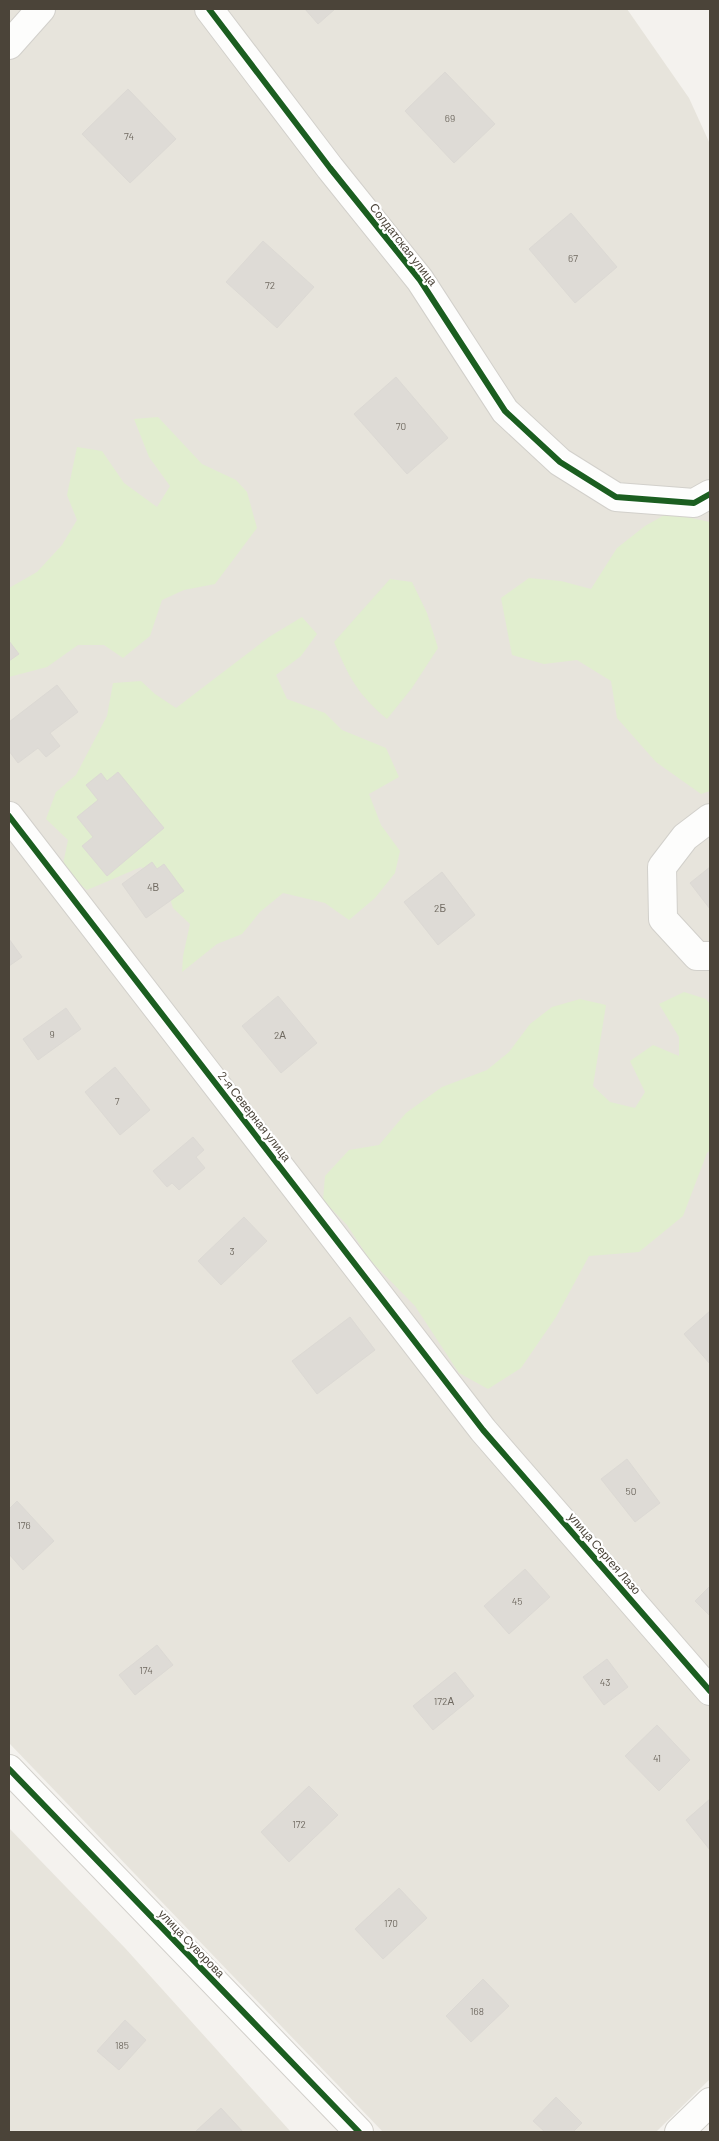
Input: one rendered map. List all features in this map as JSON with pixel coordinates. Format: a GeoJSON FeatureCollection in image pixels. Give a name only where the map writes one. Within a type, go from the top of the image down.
{"type":"FeatureCollection","features":[{"type":"Feature","properties":{"kind":"street"},"geometry":{"type":"LineString","coordinates":[[9,45],[41,9]]}},
{"type":"Feature","properties":{"kind":"street","name":"Солдатская улица"},"geometry":{"type":"LineString","coordinates":[[209,9],[330,168],[420,280],[505,411],[560,462],[616,498],[694,503],[710,494]]}},
{"type":"Feature","properties":{"kind":"street","name":"2-я Северная улица"},"geometry":{"type":"LineString","coordinates":[[9,816],[483,1430]]}},
{"type":"Feature","properties":{"kind":"street"},"geometry":{"type":"LineString","coordinates":[[710,818],[685,837],[662,867],[663,919],[697,956],[710,956]]}},
{"type":"Feature","properties":{"kind":"street","name":"улица Сергея Лазо"},"geometry":{"type":"LineString","coordinates":[[483,1430],[710,1691]]}},
{"type":"Feature","properties":{"kind":"street","name":"улица Суворова"},"geometry":{"type":"LineString","coordinates":[[9,1769],[358,2132]]}},
{"type":"Feature","properties":{"kind":"street"},"geometry":{"type":"LineString","coordinates":[[680,2132],[710,2102]]}},
{"type":"Feature","properties":{"kind":"shaded area"},"geometry":{"type":"Polygon","coordinates":[[[9,9],[627,9],[689,98],[710,144],[710,2079],[656,2132],[383,2132],[9,1743],[9,9]]]}},
{"type":"Feature","properties":{"kind":"shaded area"},"geometry":{"type":"Polygon","coordinates":[[[9,1828],[125,1948],[291,2132],[9,2132],[9,1828]]]}},
{"type":"Feature","properties":{"kind":"green space"},"geometry":{"type":"Polygon","coordinates":[[[158,417],[202,464],[236,480],[247,492],[257,528],[215,584],[184,590],[162,600],[150,636],[123,658],[104,645],[78,645],[47,667],[9,677],[9,588],[37,572],[62,545],[77,520],[67,495],[77,447],[102,451],[124,483],[157,507],[170,486],[149,457],[134,419],[158,417]]]}},
{"type":"Feature","properties":{"kind":"green space"},"geometry":{"type":"Polygon","coordinates":[[[668,513],[710,522],[710,791],[701,794],[656,762],[617,718],[611,681],[577,660],[544,664],[512,655],[501,598],[529,578],[561,581],[591,589],[617,548],[645,526],[668,513]]]}},
{"type":"Feature","properties":{"kind":"green space"},"geometry":{"type":"Polygon","coordinates":[[[390,579],[412,582],[427,613],[438,648],[412,688],[387,719],[361,693],[344,665],[334,642],[390,579]]]}},
{"type":"Feature","properties":{"kind":"green space"},"geometry":{"type":"Polygon","coordinates":[[[302,617],[317,634],[301,656],[276,675],[287,699],[325,713],[342,730],[386,748],[399,777],[369,794],[381,825],[400,851],[395,873],[375,898],[349,920],[325,903],[283,893],[260,912],[242,934],[217,944],[182,972],[183,956],[190,924],[173,908],[165,883],[141,867],[87,890],[62,869],[68,840],[46,819],[56,792],[76,775],[107,716],[113,683],[141,681],[155,694],[176,708],[269,637],[302,617]]]}},
{"type":"Feature","properties":{"kind":"green space"},"geometry":{"type":"Polygon","coordinates":[[[684,992],[706,999],[710,1004],[710,1150],[707,1153],[683,1216],[639,1252],[589,1256],[556,1317],[521,1368],[488,1389],[459,1373],[415,1306],[370,1260],[347,1225],[323,1200],[325,1176],[349,1150],[379,1145],[406,1113],[442,1087],[487,1070],[509,1052],[530,1024],[552,1007],[580,999],[606,1005],[593,1086],[610,1102],[635,1108],[645,1092],[630,1061],[653,1045],[679,1056],[679,1037],[659,1004],[684,992]]]}},
{"type":"Feature","properties":{"kind":"building"},"geometry":{"type":"Polygon","coordinates":[[[305,9],[335,9],[318,24],[305,9]]]}},
{"type":"Feature","properties":{"kind":"building"},"geometry":{"type":"Polygon","coordinates":[[[445,72],[495,124],[454,163],[405,111],[445,72]]]}},
{"type":"Feature","properties":{"kind":"building"},"geometry":{"type":"Polygon","coordinates":[[[128,89],[176,139],[130,183],[82,134],[128,89]]]}},
{"type":"Feature","properties":{"kind":"building"},"geometry":{"type":"Polygon","coordinates":[[[571,213],[617,267],[575,303],[529,249],[571,213]]]}},
{"type":"Feature","properties":{"kind":"building"},"geometry":{"type":"Polygon","coordinates":[[[263,241],[314,287],[277,328],[226,282],[263,241]]]}},
{"type":"Feature","properties":{"kind":"building"},"geometry":{"type":"Polygon","coordinates":[[[396,377],[448,438],[407,474],[354,414],[396,377]]]}},
{"type":"Feature","properties":{"kind":"building"},"geometry":{"type":"Polygon","coordinates":[[[9,641],[19,654],[9,661],[9,641]]]}},
{"type":"Feature","properties":{"kind":"building"},"geometry":{"type":"Polygon","coordinates":[[[57,685],[78,712],[50,733],[60,746],[46,757],[38,748],[18,763],[9,751],[9,722],[57,685]]]}},
{"type":"Feature","properties":{"kind":"building"},"geometry":{"type":"Polygon","coordinates":[[[118,772],[164,828],[107,876],[82,846],[93,837],[77,817],[98,800],[86,785],[101,773],[107,781],[118,772]]]}},
{"type":"Feature","properties":{"kind":"building"},"geometry":{"type":"Polygon","coordinates":[[[152,862],[157,869],[164,864],[184,891],[146,918],[122,884],[152,862]]]}},
{"type":"Feature","properties":{"kind":"building"},"geometry":{"type":"Polygon","coordinates":[[[710,867],[710,909],[690,883],[710,867]]]}},
{"type":"Feature","properties":{"kind":"building"},"geometry":{"type":"Polygon","coordinates":[[[442,872],[475,915],[438,945],[404,902],[442,872]]]}},
{"type":"Feature","properties":{"kind":"building"},"geometry":{"type":"Polygon","coordinates":[[[9,939],[22,957],[9,966],[9,939]]]}},
{"type":"Feature","properties":{"kind":"building"},"geometry":{"type":"Polygon","coordinates":[[[278,996],[317,1043],[281,1073],[242,1026],[278,996]]]}},
{"type":"Feature","properties":{"kind":"building"},"geometry":{"type":"Polygon","coordinates":[[[66,1008],[81,1029],[38,1060],[23,1039],[66,1008]]]}},
{"type":"Feature","properties":{"kind":"building"},"geometry":{"type":"Polygon","coordinates":[[[115,1067],[150,1110],[120,1135],[85,1092],[115,1067]]]}},
{"type":"Feature","properties":{"kind":"building"},"geometry":{"type":"Polygon","coordinates":[[[193,1137],[204,1150],[196,1157],[205,1168],[179,1190],[172,1183],[167,1187],[153,1171],[193,1137]]]}},
{"type":"Feature","properties":{"kind":"building"},"geometry":{"type":"Polygon","coordinates":[[[244,1217],[267,1241],[221,1285],[198,1261],[244,1217]]]}},
{"type":"Feature","properties":{"kind":"building"},"geometry":{"type":"Polygon","coordinates":[[[710,1311],[710,1364],[684,1334],[710,1311]]]}},
{"type":"Feature","properties":{"kind":"building"},"geometry":{"type":"Polygon","coordinates":[[[350,1317],[375,1350],[317,1394],[292,1361],[350,1317]]]}},
{"type":"Feature","properties":{"kind":"building"},"geometry":{"type":"Polygon","coordinates":[[[627,1459],[660,1503],[635,1522],[601,1479],[627,1459]]]}},
{"type":"Feature","properties":{"kind":"building"},"geometry":{"type":"Polygon","coordinates":[[[17,1501],[54,1541],[23,1570],[9,1554],[9,1509],[17,1501]]]}},
{"type":"Feature","properties":{"kind":"building"},"geometry":{"type":"Polygon","coordinates":[[[525,1569],[550,1597],[509,1634],[484,1606],[525,1569]]]}},
{"type":"Feature","properties":{"kind":"building"},"geometry":{"type":"Polygon","coordinates":[[[710,1586],[710,1616],[695,1601],[710,1586]]]}},
{"type":"Feature","properties":{"kind":"building"},"geometry":{"type":"Polygon","coordinates":[[[157,1645],[173,1665],[135,1695],[119,1675],[157,1645]]]}},
{"type":"Feature","properties":{"kind":"building"},"geometry":{"type":"Polygon","coordinates":[[[607,1659],[628,1687],[604,1705],[583,1677],[607,1659]]]}},
{"type":"Feature","properties":{"kind":"building"},"geometry":{"type":"Polygon","coordinates":[[[455,1672],[474,1696],[433,1730],[413,1706],[455,1672]]]}},
{"type":"Feature","properties":{"kind":"building"},"geometry":{"type":"Polygon","coordinates":[[[657,1725],[690,1760],[659,1791],[625,1756],[657,1725]]]}},
{"type":"Feature","properties":{"kind":"building"},"geometry":{"type":"Polygon","coordinates":[[[309,1786],[338,1815],[289,1862],[261,1832],[309,1786]]]}},
{"type":"Feature","properties":{"kind":"building"},"geometry":{"type":"Polygon","coordinates":[[[710,1799],[710,1850],[686,1820],[710,1799]]]}},
{"type":"Feature","properties":{"kind":"building"},"geometry":{"type":"Polygon","coordinates":[[[399,1888],[427,1918],[383,1959],[355,1929],[399,1888]]]}},
{"type":"Feature","properties":{"kind":"building"},"geometry":{"type":"Polygon","coordinates":[[[483,1979],[509,2006],[471,2042],[446,2016],[483,1979]]]}},
{"type":"Feature","properties":{"kind":"building"},"geometry":{"type":"Polygon","coordinates":[[[125,2020],[146,2040],[119,2070],[97,2051],[125,2020]]]}},
{"type":"Feature","properties":{"kind":"building"},"geometry":{"type":"Polygon","coordinates":[[[556,2097],[582,2123],[573,2132],[545,2132],[533,2121],[556,2097]]]}},
{"type":"Feature","properties":{"kind":"building"},"geometry":{"type":"Polygon","coordinates":[[[221,2108],[243,2132],[195,2132],[221,2108]]]}},
{"type":"Feature","properties":{"kind":"cycle path"},"geometry":{"type":"LineString","coordinates":[[209,9],[330,168],[420,280],[505,411],[560,462],[616,497],[694,503],[710,494]]}},
{"type":"Feature","properties":{"kind":"cycle path"},"geometry":{"type":"LineString","coordinates":[[9,816],[483,1430],[710,1691]]}},
{"type":"Feature","properties":{"kind":"cycle path"},"geometry":{"type":"LineString","coordinates":[[9,1769],[359,2132]]}}]}
